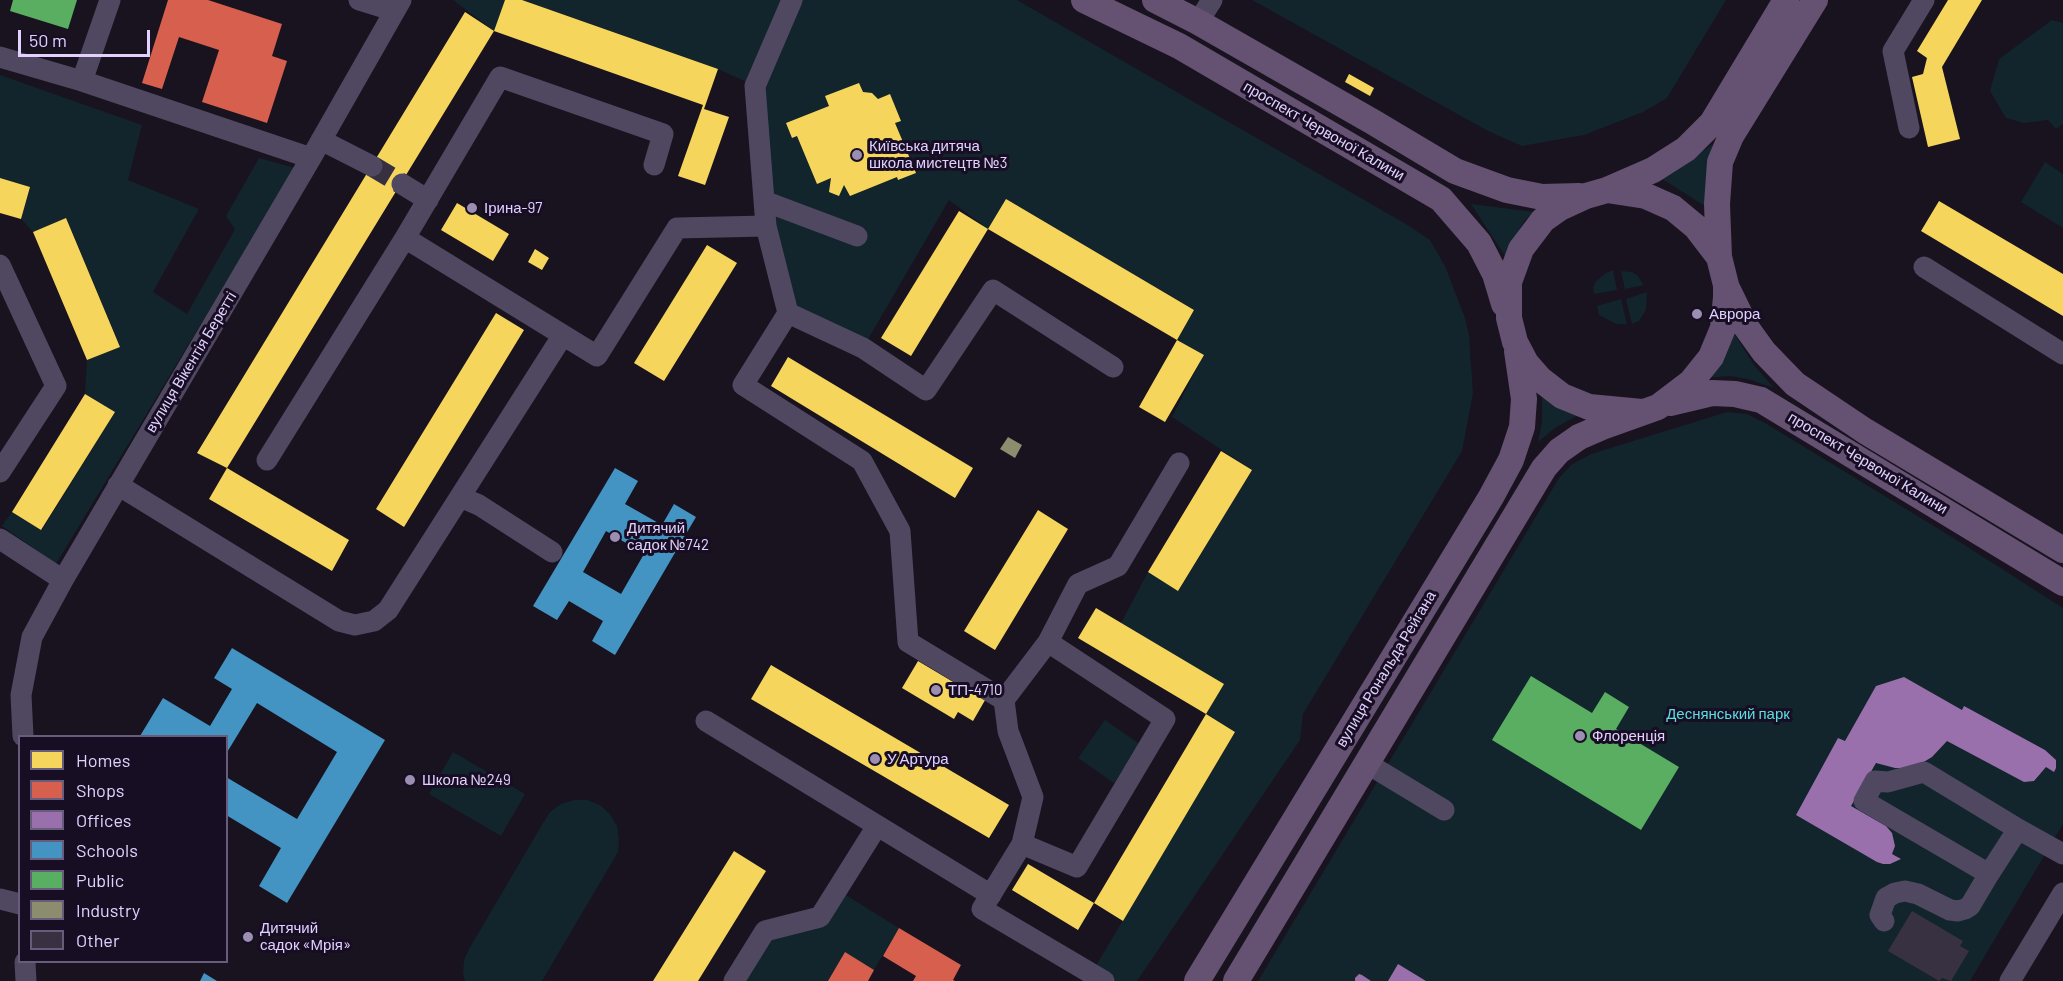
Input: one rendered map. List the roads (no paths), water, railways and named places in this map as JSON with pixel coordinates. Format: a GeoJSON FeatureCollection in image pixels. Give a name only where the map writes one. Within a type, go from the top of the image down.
{"type":"FeatureCollection","features":[{"type":"Feature","properties":{"kind":"main road","name":"проспект Червоної Калини"},"geometry":{"type":"LineString","coordinates":[[1084,0],[1179,46],[1441,199],[1479,243],[1495,274],[1512,330]]}},
{"type":"Feature","properties":{"kind":"main road","name":"проспект Червоної Калини"},"geometry":{"type":"LineString","coordinates":[[1155,0],[1198,22],[1455,171],[1507,190],[1542,197],[1596,193]]}},
{"type":"Feature","properties":{"kind":"main road"},"geometry":{"type":"LineString","coordinates":[[1650,410],[1589,407],[1562,396],[1540,379],[1526,363],[1512,330],[1509,282],[1521,249],[1543,220],[1560,208],[1653,170],[1686,149],[1712,123],[1786,0]]}},
{"type":"Feature","properties":{"kind":"main road"},"geometry":{"type":"LineString","coordinates":[[1236,981],[1544,468],[1559,451],[1579,437],[1650,410],[1690,382],[1711,357],[1723,328],[1726,285],[1719,257],[1717,204],[1720,162],[1731,136],[1815,0]]}},
{"type":"Feature","properties":{"kind":"main road"},"geometry":{"type":"LineString","coordinates":[[1596,193],[1646,196],[1673,208],[1696,227],[1719,257]]}},
{"type":"Feature","properties":{"kind":"main road","name":"проспект Червоної Калини"},"geometry":{"type":"LineString","coordinates":[[1726,285],[1746,327],[1764,352],[1795,384],[1865,431],[2063,550]]}},
{"type":"Feature","properties":{"kind":"main road","name":"вулиця Рональда Рейгана"},"geometry":{"type":"LineString","coordinates":[[1197,981],[1485,507],[1510,460],[1522,426],[1524,399],[1512,330]]}},
{"type":"Feature","properties":{"kind":"main road","name":"проспект Червоної Калини"},"geometry":{"type":"LineString","coordinates":[[1650,410],[1712,393],[1735,394],[1761,400],[2063,583]]}},
{"type":"Feature","properties":{"kind":"street"},"geometry":{"type":"LineString","coordinates":[[82,81],[110,0]]}},
{"type":"Feature","properties":{"kind":"street"},"geometry":{"type":"LineString","coordinates":[[359,0],[398,6]]}},
{"type":"Feature","properties":{"kind":"street"},"geometry":{"type":"LineString","coordinates":[[792,0],[755,86],[766,226],[788,313],[743,386],[862,461],[900,531],[908,642],[1004,700]]}},
{"type":"Feature","properties":{"kind":"street"},"geometry":{"type":"LineString","coordinates":[[1198,22],[1212,0]]}},
{"type":"Feature","properties":{"kind":"street"},"geometry":{"type":"LineString","coordinates":[[1910,128],[1893,51],[1923,0]]}},
{"type":"Feature","properties":{"kind":"street","name":"вулиця Вікентія Беретті"},"geometry":{"type":"LineString","coordinates":[[22,735],[21,695],[32,637],[118,485],[398,6]]}},
{"type":"Feature","properties":{"kind":"street"},"geometry":{"type":"LineString","coordinates":[[0,57],[372,166]]}},
{"type":"Feature","properties":{"kind":"street"},"geometry":{"type":"LineString","coordinates":[[267,460],[405,238],[501,77],[663,134],[654,165]]}},
{"type":"Feature","properties":{"kind":"street"},"geometry":{"type":"LineString","coordinates":[[402,184],[428,200]]}},
{"type":"Feature","properties":{"kind":"street"},"geometry":{"type":"LineString","coordinates":[[764,201],[857,236]]}},
{"type":"Feature","properties":{"kind":"street"},"geometry":{"type":"LineString","coordinates":[[405,238],[597,356],[677,228],[766,226]]}},
{"type":"Feature","properties":{"kind":"street"},"geometry":{"type":"LineString","coordinates":[[0,265],[56,386],[0,472]]}},
{"type":"Feature","properties":{"kind":"street"},"geometry":{"type":"LineString","coordinates":[[1924,267],[2063,354]]}},
{"type":"Feature","properties":{"kind":"street"},"geometry":{"type":"LineString","coordinates":[[788,313],[863,348],[926,390],[993,290],[1113,367]]}},
{"type":"Feature","properties":{"kind":"street"},"geometry":{"type":"LineString","coordinates":[[118,485],[335,619],[355,626],[374,621],[388,610],[563,335]]}},
{"type":"Feature","properties":{"kind":"street"},"geometry":{"type":"LineString","coordinates":[[1104,981],[982,909],[1022,844],[1033,797],[1008,731],[1004,700],[1048,642],[1078,584],[1118,566],[1179,464]]}},
{"type":"Feature","properties":{"kind":"street"},"geometry":{"type":"LineString","coordinates":[[459,499],[479,505],[552,552]]}},
{"type":"Feature","properties":{"kind":"street"},"geometry":{"type":"LineString","coordinates":[[0,539],[63,580]]}},
{"type":"Feature","properties":{"kind":"street"},"geometry":{"type":"LineString","coordinates":[[1022,844],[1077,867],[1165,719],[1048,642]]}},
{"type":"Feature","properties":{"kind":"street"},"geometry":{"type":"LineString","coordinates":[[706,721],[991,895]]}},
{"type":"Feature","properties":{"kind":"street"},"geometry":{"type":"LineString","coordinates":[[1368,764],[1444,810]]}},
{"type":"Feature","properties":{"kind":"street"},"geometry":{"type":"LineString","coordinates":[[1989,874],[1863,801],[1875,781],[1888,782],[1924,772],[2018,830],[2063,854]]}},
{"type":"Feature","properties":{"kind":"street"},"geometry":{"type":"LineString","coordinates":[[734,981],[765,931],[819,917],[877,826]]}},
{"type":"Feature","properties":{"kind":"street"},"geometry":{"type":"LineString","coordinates":[[1884,921],[1880,915],[1886,898],[1894,893],[1905,891],[1918,894],[1958,912],[1970,906],[2018,830]]}},
{"type":"Feature","properties":{"kind":"street"},"geometry":{"type":"LineString","coordinates":[[2010,981],[2063,893]]}},
{"type":"Feature","properties":{"kind":"street"},"geometry":{"type":"LineString","coordinates":[[0,899],[18,904]]}},
{"type":"Feature","properties":{"kind":"street"},"geometry":{"type":"LineString","coordinates":[[25,963],[26,981]]}},
{"type":"Feature","properties":{"kind":"tunnel"},"geometry":{"type":"LineString","coordinates":[[372,166],[402,184]]}},
{"type":"Feature","properties":{"kind":"place","name":"Київська дитяча школа мистецтв №3"},"geometry":{"type":"Point","coordinates":[857,155]}},
{"type":"Feature","properties":{"kind":"place","name":"Ірина-97"},"geometry":{"type":"Point","coordinates":[472,208]}},
{"type":"Feature","properties":{"kind":"place","name":"Аврора"},"geometry":{"type":"Point","coordinates":[1697,314]}},
{"type":"Feature","properties":{"kind":"place","name":"Дитячий садок №742"},"geometry":{"type":"Point","coordinates":[615,537]}},
{"type":"Feature","properties":{"kind":"place","name":"ТП-4710"},"geometry":{"type":"Point","coordinates":[936,690]}},
{"type":"Feature","properties":{"kind":"place","name":"Флоренція"},"geometry":{"type":"Point","coordinates":[1580,736]}},
{"type":"Feature","properties":{"kind":"place","name":"У Артура"},"geometry":{"type":"Point","coordinates":[875,759]}},
{"type":"Feature","properties":{"kind":"place","name":"Школа №249"},"geometry":{"type":"Point","coordinates":[410,780]}},
{"type":"Feature","properties":{"kind":"place","name":"Дитячий садок «Мрія»"},"geometry":{"type":"Point","coordinates":[248,937]}},
{"type":"Feature","properties":{"kind":"park label","name":"Деснянський парк"},"geometry":{"type":"Point","coordinates":[1728,714]}}]}
